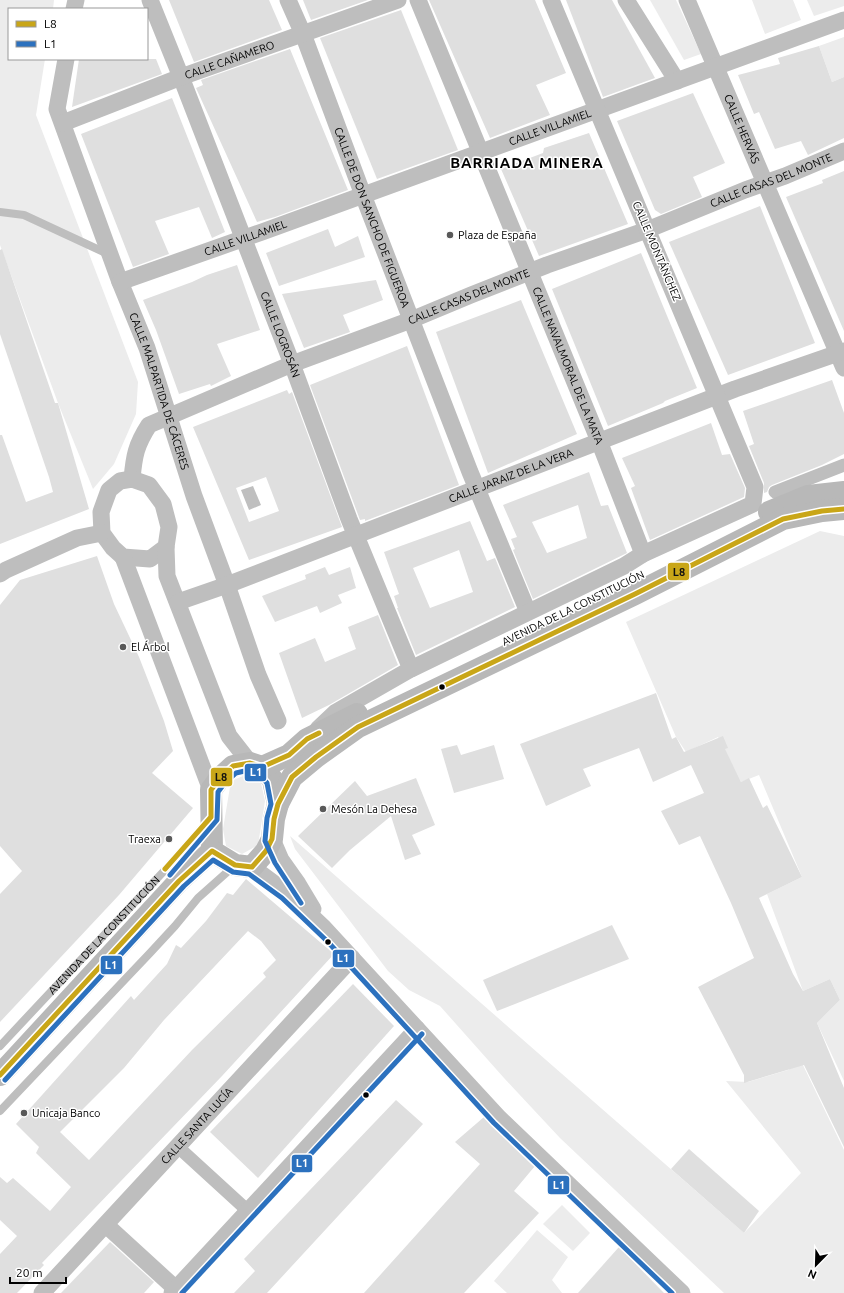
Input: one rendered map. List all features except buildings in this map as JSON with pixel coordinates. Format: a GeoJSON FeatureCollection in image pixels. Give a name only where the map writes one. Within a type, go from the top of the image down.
{"type":"FeatureCollection","features":[{"type":"Feature","properties":{"kind":"main road","name":"AVENIDA DE LA CONSTITUCIÓN"},"geometry":{"type":"LineString","coordinates":[[256,765],[290,755],[307,739],[780,506],[808,496],[844,492]]}},
{"type":"Feature","properties":{"kind":"main road","name":"AVENIDA DE LA CONSTITUCIÓN"},"geometry":{"type":"LineString","coordinates":[[278,804],[292,777],[316,757],[358,727],[635,594],[783,518],[822,511],[844,509]]}},
{"type":"Feature","properties":{"kind":"main road"},"geometry":{"type":"LineString","coordinates":[[256,765],[273,780],[278,804],[274,819],[272,839],[266,851],[244,866],[212,852],[211,790],[219,779],[233,766],[256,765]]}},
{"type":"Feature","properties":{"kind":"main road","name":"AVENIDA DE LA CONSTITUCIÓN"},"geometry":{"type":"LineString","coordinates":[[0,1074],[19,1040],[179,882],[212,852]]}},
{"type":"Feature","properties":{"kind":"street","name":"CALLE LOGROSÁN"},"geometry":{"type":"LineString","coordinates":[[150,0],[292,364],[356,535],[411,669]]}},
{"type":"Feature","properties":{"kind":"street","name":"CALLE DE DON SANCHO DE FIGUEROA"},"geometry":{"type":"LineString","coordinates":[[288,0],[303,34],[363,195],[477,489],[528,612]]}},
{"type":"Feature","properties":{"kind":"street","name":"CALLE CAÑAMERO"},"geometry":{"type":"LineString","coordinates":[[62,123],[181,77],[398,0]]}},
{"type":"Feature","properties":{"kind":"street","name":"CALLE NAVALMORAL DE LA MATA"},"geometry":{"type":"LineString","coordinates":[[418,0],[644,554]]}},
{"type":"Feature","properties":{"kind":"street","name":"CALLE MONTÁNCHEZ"},"geometry":{"type":"LineString","coordinates":[[551,0],[755,487],[753,504]]}},
{"type":"Feature","properties":{"kind":"street"},"geometry":{"type":"LineString","coordinates":[[626,0],[677,81]]}},
{"type":"Feature","properties":{"kind":"street","name":"CALLE HERVÁS"},"geometry":{"type":"LineString","coordinates":[[687,0],[765,183],[842,357]]}},
{"type":"Feature","properties":{"kind":"street","name":"CALLE VILLAMIEL"},"geometry":{"type":"LineString","coordinates":[[120,282],[243,239],[844,20]]}},
{"type":"Feature","properties":{"kind":"street","name":"CALLE MALPARTIDA DE CÁCERES"},"geometry":{"type":"LineString","coordinates":[[66,60],[57,109],[112,256],[120,282],[147,348],[194,496],[258,675],[278,721]]}},
{"type":"Feature","properties":{"kind":"street","name":"CALLE CASAS DEL MONTE"},"geometry":{"type":"LineString","coordinates":[[132,479],[133,461],[139,440],[149,425],[292,364],[411,320],[529,272],[647,230],[785,176],[844,151]]}},
{"type":"Feature","properties":{"kind":"street","name":"CALLE JARAIZ DE LA VERA"},"geometry":{"type":"LineString","coordinates":[[178,602],[227,585],[718,396],[842,357]]}},
{"type":"Feature","properties":{"kind":"street"},"geometry":{"type":"LineString","coordinates":[[775,492],[844,465]]}},
{"type":"Feature","properties":{"kind":"street"},"geometry":{"type":"LineString","coordinates":[[211,790],[123,557],[113,548],[102,533],[101,512],[109,490],[120,481],[132,479],[149,485],[163,504],[169,527],[166,547],[167,576],[229,736],[256,765]]}},
{"type":"Feature","properties":{"kind":"street","name":"AVENIDA DE LA CONSTITUCIÓN"},"geometry":{"type":"LineString","coordinates":[[307,739],[336,712],[411,669],[624,566],[644,554],[753,504]]}},
{"type":"Feature","properties":{"kind":"street"},"geometry":{"type":"LineString","coordinates":[[0,574],[77,538],[102,533]]}},
{"type":"Feature","properties":{"kind":"street"},"geometry":{"type":"LineString","coordinates":[[123,557],[150,559],[166,547]]}},
{"type":"Feature","properties":{"kind":"street"},"geometry":{"type":"LineString","coordinates":[[272,839],[281,860],[298,884],[324,928]]}},
{"type":"Feature","properties":{"kind":"street"},"geometry":{"type":"LineString","coordinates":[[244,866],[287,893],[324,928],[499,1118],[682,1293]]}},
{"type":"Feature","properties":{"kind":"street","name":"CALLE SANTA LUCÍA"},"geometry":{"type":"LineString","coordinates":[[42,1293],[352,958]]}},
{"type":"Feature","properties":{"kind":"street"},"geometry":{"type":"LineString","coordinates":[[106,1225],[174,1291],[417,1029]]}},
{"type":"Feature","properties":{"kind":"street"},"geometry":{"type":"LineString","coordinates":[[178,1147],[248,1211]]}},
{"type":"Feature","properties":{"kind":"lane"},"geometry":{"type":"LineString","coordinates":[[0,212],[24,215],[112,256]]}},
{"type":"Feature","properties":{"kind":"lane","name":"AVENIDA DE LA CONSTITUCIÓN"},"geometry":{"type":"LineString","coordinates":[[0,1063],[12,1056],[19,1040],[211,817]]}},
{"type":"Feature","properties":{"kind":"lane"},"geometry":{"type":"LineString","coordinates":[[0,1111],[150,953],[198,898],[244,866]]}},
{"type":"Feature","properties":{"kind":"lane","name":"AVENIDA DE LA CONSTITUCIÓN"},"geometry":{"type":"LineString","coordinates":[[0,1046],[19,1040]]}},
{"type":"Feature","properties":{"kind":"lane","name":"AVENIDA DE LA CONSTITUCIÓN"},"geometry":{"type":"LineString","coordinates":[[0,1052],[19,1040]]}},
{"type":"Feature","properties":{"kind":"shaded area"},"geometry":{"type":"Polygon","coordinates":[[[0,0],[54,0],[53,8],[8,8],[8,60],[45,60],[36,115],[138,382],[136,414],[114,464],[93,489],[58,403],[0,245],[0,0]]]}},
{"type":"Feature","properties":{"kind":"shaded area"},"geometry":{"type":"Polygon","coordinates":[[[650,0],[676,0],[701,54],[684,60],[650,0]]]}},
{"type":"Feature","properties":{"kind":"shaded area"},"geometry":{"type":"Polygon","coordinates":[[[752,0],[793,0],[801,20],[765,34],[752,0]]]}},
{"type":"Feature","properties":{"kind":"shaded area"},"geometry":{"type":"Polygon","coordinates":[[[807,0],[844,0],[844,6],[814,16],[807,0]]]}},
{"type":"Feature","properties":{"kind":"shaded area"},"geometry":{"type":"Polygon","coordinates":[[[844,37],[844,77],[832,82],[819,46],[844,37]]]}},
{"type":"Feature","properties":{"kind":"shaded area"},"geometry":{"type":"Polygon","coordinates":[[[253,486],[261,505],[249,510],[241,490],[253,486]]]}},
{"type":"Feature","properties":{"kind":"shaded area"},"geometry":{"type":"Polygon","coordinates":[[[820,531],[844,536],[844,1081],[817,1023],[840,1000],[830,979],[803,991],[767,894],[802,877],[759,775],[741,782],[718,737],[686,752],[676,737],[626,622],[820,531]]]}},
{"type":"Feature","properties":{"kind":"shaded area"},"geometry":{"type":"Polygon","coordinates":[[[243,776],[261,783],[265,801],[258,845],[242,854],[226,846],[223,829],[231,781],[243,776]]]}},
{"type":"Feature","properties":{"kind":"shaded area"},"geometry":{"type":"Polygon","coordinates":[[[290,836],[744,1233],[801,1173],[726,1081],[748,1082],[788,1070],[801,1061],[844,1150],[844,1293],[724,1293],[560,1138],[440,1006],[409,990],[388,971],[295,849],[290,836]]]}},
{"type":"Feature","properties":{"kind":"shaded area"},"geometry":{"type":"Polygon","coordinates":[[[562,1205],[590,1233],[573,1251],[543,1224],[562,1205]]]}},
{"type":"Feature","properties":{"kind":"shaded area"},"geometry":{"type":"Polygon","coordinates":[[[537,1230],[568,1257],[552,1280],[562,1293],[507,1293],[494,1281],[537,1230]]]}},
{"type":"Feature","properties":{"kind":"transit line","name":"L8"},"geometry":{"type":"LineString","coordinates":[[0,1075],[179,881],[212,851],[235,865],[252,867],[266,851],[272,839],[274,819],[278,804],[292,777],[316,757],[358,727],[635,594],[783,519],[822,511],[844,509]]}},
{"type":"Feature","properties":{"kind":"transit line","name":"L8"},"geometry":{"type":"LineString","coordinates":[[165,869],[211,817],[211,790],[219,779],[233,766],[250,763],[262,767],[289,755],[307,739],[319,733]]}},
{"type":"Feature","properties":{"kind":"transit line","name":"L1"},"geometry":{"type":"LineString","coordinates":[[170,875],[217,820],[218,792],[224,784],[236,773],[249,770],[258,773],[267,783],[271,804],[267,818],[265,841],[275,863],[301,903]]}},
{"type":"Feature","properties":{"kind":"transit line","name":"L1"},"geometry":{"type":"LineString","coordinates":[[5,1080],[184,886],[213,860],[233,872],[249,874],[282,898],[328,942],[494,1123],[672,1293]]}},
{"type":"Feature","properties":{"kind":"transit line","name":"L1"},"geometry":{"type":"LineString","coordinates":[[182,1293],[422,1034]]}},
{"type":"Feature","properties":{"kind":"place","name":"Plaza de España"},"geometry":{"type":"Point","coordinates":[450,235]}},
{"type":"Feature","properties":{"kind":"place","name":"El Árbol"},"geometry":{"type":"Point","coordinates":[123,647]}},
{"type":"Feature","properties":{"kind":"place","name":"Mesón La Dehesa"},"geometry":{"type":"Point","coordinates":[323,809]}},
{"type":"Feature","properties":{"kind":"place","name":"Traexa"},"geometry":{"type":"Point","coordinates":[169,839]}},
{"type":"Feature","properties":{"kind":"place","name":"Unicaja Banco"},"geometry":{"type":"Point","coordinates":[24,1113]}},
{"type":"Feature","properties":{"kind":"district","name":"BARRIADA MINERA"},"geometry":{"type":"Point","coordinates":[527,163]}}]}
